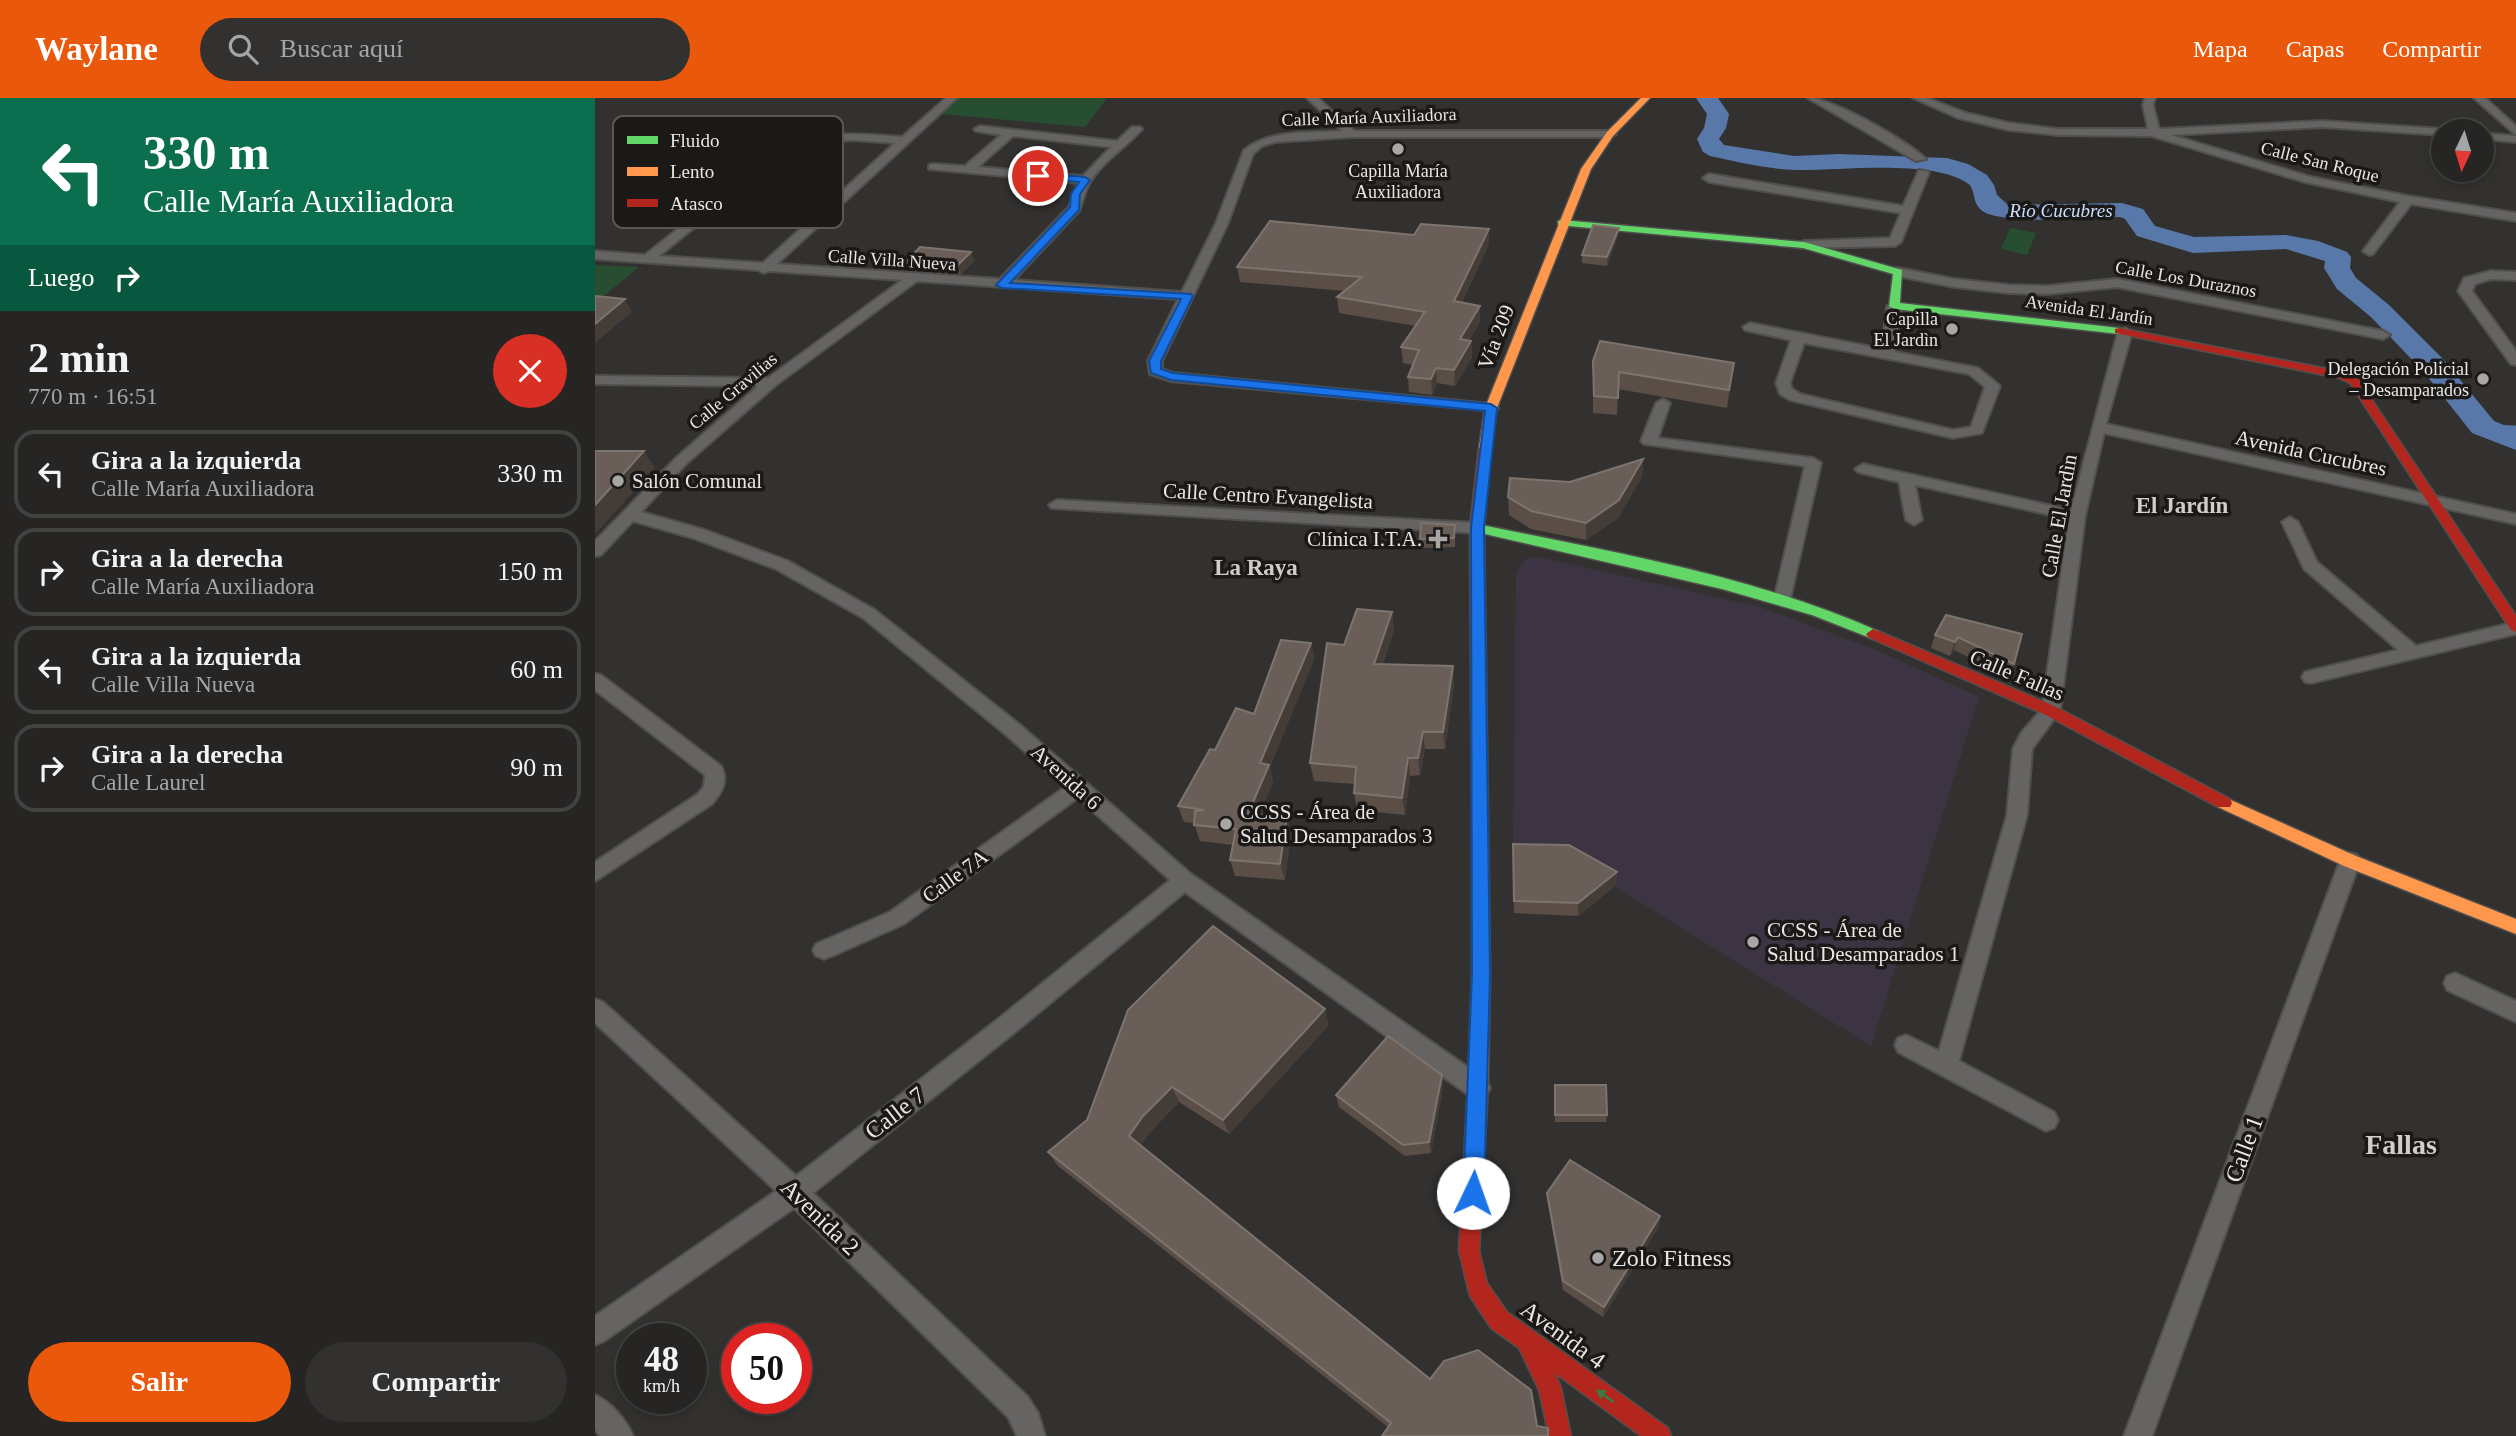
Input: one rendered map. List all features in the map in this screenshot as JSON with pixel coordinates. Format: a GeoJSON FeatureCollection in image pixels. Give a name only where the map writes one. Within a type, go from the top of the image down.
{"type":"FeatureCollection","features":[{"type":"Feature","properties":{"kind":"street"},"geometry":{"type":"LineString","coordinates":[[937,98],[952,99]]}},
{"type":"Feature","properties":{"kind":"street"},"geometry":{"type":"LineString","coordinates":[[1312,98],[1351,134]]}},
{"type":"Feature","properties":{"kind":"street","name":"Vía 209"},"geometry":{"type":"LineString","coordinates":[[1469,1251],[1478,1088],[1481,947],[1477,528],[1491,408],[1585,170],[1610,134],[1646,98]]}},
{"type":"Feature","properties":{"kind":"street"},"geometry":{"type":"LineString","coordinates":[[1562,223],[1804,245],[1895,242],[1921,166],[1855,120],[1813,98]]}},
{"type":"Feature","properties":{"kind":"street"},"geometry":{"type":"LineString","coordinates":[[1918,98],[1956,115],[2014,128],[2154,133],[2338,124],[2431,131]]}},
{"type":"Feature","properties":{"kind":"street"},"geometry":{"type":"LineString","coordinates":[[2150,98],[2148,105],[2154,133]]}},
{"type":"Feature","properties":{"kind":"street"},"geometry":{"type":"LineString","coordinates":[[2479,98],[2516,132]]}},
{"type":"Feature","properties":{"kind":"street"},"geometry":{"type":"LineString","coordinates":[[843,197],[952,99]]}},
{"type":"Feature","properties":{"kind":"street"},"geometry":{"type":"LineString","coordinates":[[1002,285],[1075,208],[1076,194],[1085,180],[1136,129]]}},
{"type":"Feature","properties":{"kind":"street"},"geometry":{"type":"LineString","coordinates":[[980,130],[1122,145]]}},
{"type":"Feature","properties":{"kind":"street","name":"Calle San Roque"},"geometry":{"type":"LineString","coordinates":[[2154,133],[2309,180],[2408,200],[2516,217]]}},
{"type":"Feature","properties":{"kind":"street"},"geometry":{"type":"LineString","coordinates":[[968,170],[1010,134]]}},
{"type":"Feature","properties":{"kind":"street","name":"Calle María Auxiliadora"},"geometry":{"type":"LineString","coordinates":[[1491,408],[1171,377],[1155,371],[1155,361],[1222,223],[1248,152],[1258,144],[1274,139],[1351,134],[1610,134]]}},
{"type":"Feature","properties":{"kind":"street"},"geometry":{"type":"LineString","coordinates":[[843,136],[905,141]]}},
{"type":"Feature","properties":{"kind":"street"},"geometry":{"type":"LineString","coordinates":[[2494,137],[2516,139]]}},
{"type":"Feature","properties":{"kind":"street"},"geometry":{"type":"LineString","coordinates":[[933,167],[1085,180]]}},
{"type":"Feature","properties":{"kind":"street"},"geometry":{"type":"LineString","coordinates":[[1709,178],[1906,210]]}},
{"type":"Feature","properties":{"kind":"street"},"geometry":{"type":"LineString","coordinates":[[2369,251],[2408,200]]}},
{"type":"Feature","properties":{"kind":"street"},"geometry":{"type":"LineString","coordinates":[[647,259],[686,228]]}},
{"type":"Feature","properties":{"kind":"street"},"geometry":{"type":"LineString","coordinates":[[764,269],[809,228]]}},
{"type":"Feature","properties":{"kind":"street"},"geometry":{"type":"LineString","coordinates":[[1804,245],[1898,272],[1888,354]]}},
{"type":"Feature","properties":{"kind":"street","name":"Calle Villa Nueva"},"geometry":{"type":"LineString","coordinates":[[595,255],[764,269],[1188,296]]}},
{"type":"Feature","properties":{"kind":"street","name":"Calle Los Duraznos"},"geometry":{"type":"LineString","coordinates":[[1898,272],[1974,288],[2009,290],[2054,289],[2098,282],[2116,283],[2383,335]]}},
{"type":"Feature","properties":{"kind":"street"},"geometry":{"type":"LineString","coordinates":[[2516,276],[2491,275],[2469,281],[2465,291],[2516,361]]}},
{"type":"Feature","properties":{"kind":"street","name":"Calle Gravilias"},"geometry":{"type":"LineString","coordinates":[[595,551],[682,460],[771,382],[912,279]]}},
{"type":"Feature","properties":{"kind":"street","name":"Avenida El Jardín"},"geometry":{"type":"LineString","coordinates":[[1894,306],[2125,332],[2343,375],[2354,381],[2516,627]]}},
{"type":"Feature","properties":{"kind":"street"},"geometry":{"type":"LineString","coordinates":[[1750,327],[1973,371],[1993,386],[1977,430],[1952,434],[1795,397],[1785,391],[1783,383],[1799,338]]}},
{"type":"Feature","properties":{"kind":"street"},"geometry":{"type":"LineString","coordinates":[[2494,330],[2516,332]]}},
{"type":"Feature","properties":{"kind":"street","name":"Calle El Jardìn"},"geometry":{"type":"LineString","coordinates":[[2051,711],[2077,516],[2098,427],[2125,332]]}},
{"type":"Feature","properties":{"kind":"street"},"geometry":{"type":"LineString","coordinates":[[595,380],[771,382]]}},
{"type":"Feature","properties":{"kind":"street"},"geometry":{"type":"LineString","coordinates":[[1663,403],[1649,441],[1813,463],[1783,600]]}},
{"type":"Feature","properties":{"kind":"street","name":"Avenida Cucubres"},"geometry":{"type":"LineString","coordinates":[[2098,427],[2516,519]]}},
{"type":"Feature","properties":{"kind":"street"},"geometry":{"type":"LineString","coordinates":[[1863,469],[2077,516]]}},
{"type":"Feature","properties":{"kind":"street"},"geometry":{"type":"LineString","coordinates":[[1906,478],[1914,520]]}},
{"type":"Feature","properties":{"kind":"street","name":"Calle Centro Evangelista"},"geometry":{"type":"LineString","coordinates":[[1057,505],[1477,528]]}},
{"type":"Feature","properties":{"kind":"street","name":"Avenida 6"},"geometry":{"type":"LineString","coordinates":[[628,514],[699,534],[782,565],[869,614],[1012,729],[1184,880],[1478,1088]]}},
{"type":"Feature","properties":{"kind":"street"},"geometry":{"type":"LineString","coordinates":[[2290,522],[2310,565],[2414,654]]}},
{"type":"Feature","properties":{"kind":"street","name":"Calle Fallas"},"geometry":{"type":"LineString","coordinates":[[1477,528],[1635,561],[1835,616],[1918,655],[2051,711],[2215,799],[2350,861],[2516,927]]}},
{"type":"Feature","properties":{"kind":"street"},"geometry":{"type":"LineString","coordinates":[[2311,677],[2516,627]]}},
{"type":"Feature","properties":{"kind":"street"},"geometry":{"type":"LineString","coordinates":[[595,680],[714,771],[716,784],[705,799],[595,873]]}},
{"type":"Feature","properties":{"kind":"street"},"geometry":{"type":"LineString","coordinates":[[1946,1066],[2017,815],[2021,796],[2018,759],[2031,729],[2051,711]]}},
{"type":"Feature","properties":{"kind":"street","name":"Calle 7A"},"geometry":{"type":"LineString","coordinates":[[824,950],[897,918],[1078,788]]}},
{"type":"Feature","properties":{"kind":"street","name":"Calle 1"},"geometry":{"type":"LineString","coordinates":[[2138,1436],[2350,861]]}},
{"type":"Feature","properties":{"kind":"street","name":"Calle 7"},"geometry":{"type":"LineString","coordinates":[[595,1332],[795,1192],[1006,1026],[1184,880]]}},
{"type":"Feature","properties":{"kind":"street"},"geometry":{"type":"LineString","coordinates":[[2455,983],[2516,1012]]}},
{"type":"Feature","properties":{"kind":"street","name":"Avenida 2"},"geometry":{"type":"LineString","coordinates":[[595,1009],[795,1192],[1018,1407],[1028,1423],[1031,1436]]}},
{"type":"Feature","properties":{"kind":"street"},"geometry":{"type":"LineString","coordinates":[[1906,1045],[2046,1120]]}},
{"type":"Feature","properties":{"kind":"street","name":"Avenida 4"},"geometry":{"type":"LineString","coordinates":[[1469,1251],[1473,1277],[1483,1302],[1499,1320],[1660,1436]]}},
{"type":"Feature","properties":{"kind":"street"},"geometry":{"type":"LineString","coordinates":[[1526,1339],[1546,1375],[1558,1409],[1560,1436]]}},
{"type":"Feature","properties":{"kind":"street"},"geometry":{"type":"LineString","coordinates":[[595,1409],[619,1436]]}},
{"type":"Feature","properties":{"kind":"shaded area"},"geometry":{"type":"Polygon","coordinates":[[[1539,557],[1760,607],[1879,651],[1979,697],[1871,1046],[1569,858],[1513,857],[1516,572],[1526,559],[1539,557]]]}},
{"type":"Feature","properties":{"kind":"green space"},"geometry":{"type":"Polygon","coordinates":[[[959,98],[1107,98],[1085,127],[941,114],[959,98]]]}},
{"type":"Feature","properties":{"kind":"green space"},"geometry":{"type":"Polygon","coordinates":[[[2010,228],[2036,233],[2027,255],[2001,249],[2010,228]]]}},
{"type":"Feature","properties":{"kind":"green space"},"geometry":{"type":"Polygon","coordinates":[[[595,265],[639,267],[595,303],[595,265]]]}},
{"type":"Feature","properties":{"kind":"building"},"geometry":{"type":"Polygon","coordinates":[[[1270,221],[1414,235],[1421,224],[1489,229],[1454,301],[1480,306],[1460,339],[1471,341],[1454,370],[1436,368],[1431,379],[1408,377],[1419,350],[1401,347],[1425,312],[1337,297],[1362,277],[1237,267],[1270,221]]]}},
{"type":"Feature","properties":{"kind":"building"},"geometry":{"type":"Polygon","coordinates":[[[1593,225],[1619,228],[1607,257],[1582,255],[1593,225]]]}},
{"type":"Feature","properties":{"kind":"building"},"geometry":{"type":"Polygon","coordinates":[[[920,247],[971,252],[958,265],[906,262],[920,247]]]}},
{"type":"Feature","properties":{"kind":"building"},"geometry":{"type":"Polygon","coordinates":[[[595,296],[625,299],[595,324],[595,296]]]}},
{"type":"Feature","properties":{"kind":"building"},"geometry":{"type":"Polygon","coordinates":[[[1600,341],[1734,363],[1729,390],[1619,372],[1618,398],[1594,396],[1593,361],[1600,341]]]}},
{"type":"Feature","properties":{"kind":"building"},"geometry":{"type":"Polygon","coordinates":[[[595,451],[644,451],[595,505],[595,451]]]}},
{"type":"Feature","properties":{"kind":"building"},"geometry":{"type":"Polygon","coordinates":[[[1643,459],[1619,500],[1586,523],[1531,511],[1508,497],[1510,478],[1570,482],[1643,459]]]}},
{"type":"Feature","properties":{"kind":"building"},"geometry":{"type":"Polygon","coordinates":[[[1421,523],[1455,525],[1454,538],[1420,539],[1421,523]]]}},
{"type":"Feature","properties":{"kind":"building"},"geometry":{"type":"Polygon","coordinates":[[[1357,609],[1392,612],[1374,664],[1453,666],[1443,732],[1423,732],[1418,758],[1408,758],[1402,798],[1354,793],[1356,767],[1310,763],[1327,643],[1344,645],[1357,609]]]}},
{"type":"Feature","properties":{"kind":"building"},"geometry":{"type":"Polygon","coordinates":[[[1946,615],[2022,634],[2014,664],[1958,637],[1955,642],[1935,635],[1946,615]]]}},
{"type":"Feature","properties":{"kind":"building"},"geometry":{"type":"Polygon","coordinates":[[[1281,640],[1311,643],[1260,763],[1269,765],[1248,814],[1287,816],[1280,864],[1230,860],[1236,829],[1194,825],[1195,811],[1204,810],[1178,806],[1210,749],[1215,750],[1236,708],[1254,714],[1281,640]]]}},
{"type":"Feature","properties":{"kind":"building"},"geometry":{"type":"Polygon","coordinates":[[[1513,844],[1569,845],[1617,872],[1578,903],[1514,901],[1513,844]]]}},
{"type":"Feature","properties":{"kind":"building"},"geometry":{"type":"Polygon","coordinates":[[[1213,926],[1325,1009],[1223,1120],[1172,1087],[1143,1116],[1129,1136],[1430,1379],[1444,1361],[1478,1350],[1531,1390],[1537,1426],[1548,1428],[1548,1436],[1382,1436],[1391,1423],[1048,1152],[1087,1120],[1128,1010],[1213,926]]]}},
{"type":"Feature","properties":{"kind":"building"},"geometry":{"type":"Polygon","coordinates":[[[1388,1036],[1442,1075],[1429,1142],[1403,1145],[1336,1095],[1388,1036]]]}},
{"type":"Feature","properties":{"kind":"building"},"geometry":{"type":"Polygon","coordinates":[[[1555,1085],[1606,1085],[1607,1115],[1555,1115],[1555,1085]]]}},
{"type":"Feature","properties":{"kind":"building","name":"Zolo Fitness"},"geometry":{"type":"Polygon","coordinates":[[[1570,1160],[1660,1216],[1604,1307],[1563,1281],[1547,1193],[1570,1160]]]}},
{"type":"Feature","properties":{"kind":"waterway","name":"Río Cucubres"},"geometry":{"type":"LineString","coordinates":[[1707,98],[1718,114],[1715,128],[1708,139],[1711,147],[1718,151],[1794,163],[1839,161],[1947,165],[1978,180],[1983,185],[1985,198],[1991,201],[1989,205],[2004,212],[2122,210],[2134,214],[2146,231],[2193,245],[2286,242],[2309,246],[2338,257],[2337,268],[2346,283],[2380,311],[2433,365],[2483,427],[2516,441]]}},
{"type":"Feature","properties":{"kind":"waterway"},"geometry":{"type":"LineString","coordinates":[[2483,427],[2516,428]]}},
{"type":"Feature","properties":{"kind":"traffic: fast"},"geometry":{"type":"LineString","coordinates":[[1562,223],[1804,245],[1898,272],[1894,306],[2119,331]]}},
{"type":"Feature","properties":{"kind":"traffic: fast"},"geometry":{"type":"LineString","coordinates":[[1477,528],[1631,561],[1722,584],[1817,612],[1873,634]]}},
{"type":"Feature","properties":{"kind":"traffic: slow"},"geometry":{"type":"LineString","coordinates":[[1485,448],[1491,408],[1586,169],[1610,134],[1646,98]]}},
{"type":"Feature","properties":{"kind":"traffic: slow"},"geometry":{"type":"LineString","coordinates":[[2224,803],[2350,861],[2516,927]]}},
{"type":"Feature","properties":{"kind":"traffic: slow"},"geometry":{"type":"LineString","coordinates":[[1478,1085],[1481,975],[1480,818]]}},
{"type":"Feature","properties":{"kind":"traffic: jam"},"geometry":{"type":"LineString","coordinates":[[2119,331],[2343,375],[2354,381],[2516,627]]}},
{"type":"Feature","properties":{"kind":"traffic: jam"},"geometry":{"type":"LineString","coordinates":[[1480,818],[1477,528],[1485,448]]}},
{"type":"Feature","properties":{"kind":"traffic: jam"},"geometry":{"type":"LineString","coordinates":[[1873,634],[2051,711],[2224,803]]}},
{"type":"Feature","properties":{"kind":"traffic: jam"},"geometry":{"type":"LineString","coordinates":[[1478,1085],[1469,1251],[1478,1288],[1499,1320],[1660,1436]]}},
{"type":"Feature","properties":{"kind":"traffic: jam"},"geometry":{"type":"LineString","coordinates":[[1529,1345],[1550,1388],[1560,1436]]}},
{"type":"Feature","properties":{"kind":"place","name":"Capilla María Auxiliadora"},"geometry":{"type":"Point","coordinates":[1398,149]}},
{"type":"Feature","properties":{"kind":"place","name":"Capilla El Jardìn"},"geometry":{"type":"Point","coordinates":[1952,329]}},
{"type":"Feature","properties":{"kind":"place","name":"Delegación Policial – Desamparados"},"geometry":{"type":"Point","coordinates":[2483,379]}},
{"type":"Feature","properties":{"kind":"place","name":"Salón Comunal"},"geometry":{"type":"Point","coordinates":[618,481]}},
{"type":"Feature","properties":{"kind":"place","name":"Clínica I.T.A."},"geometry":{"type":"Point","coordinates":[1438,539]}},
{"type":"Feature","properties":{"kind":"place","name":"CCSS - Área de Salud Desamparados 3"},"geometry":{"type":"Point","coordinates":[1226,824]}},
{"type":"Feature","properties":{"kind":"place","name":"CCSS - Área de Salud Desamparados 1"},"geometry":{"type":"Point","coordinates":[1753,942]}},
{"type":"Feature","properties":{"kind":"place","name":"Zolo Fitness"},"geometry":{"type":"Point","coordinates":[1598,1258]}},
{"type":"Feature","properties":{"kind":"district","name":"El Jardín"},"geometry":{"type":"Point","coordinates":[2182,505]}},
{"type":"Feature","properties":{"kind":"district","name":"La Raya"},"geometry":{"type":"Point","coordinates":[1256,567]}},
{"type":"Feature","properties":{"kind":"district","name":"Fallas"},"geometry":{"type":"Point","coordinates":[2401,1144]}},
{"type":"Feature","properties":{"kind":"route"},"geometry":{"type":"LineString","coordinates":[[1038,176],[1085,180],[1076,194],[1075,208],[1002,285],[1188,296],[1155,361],[1155,371],[1171,377],[1491,408],[1477,528],[1481,975],[1473,1193]]}}]}
